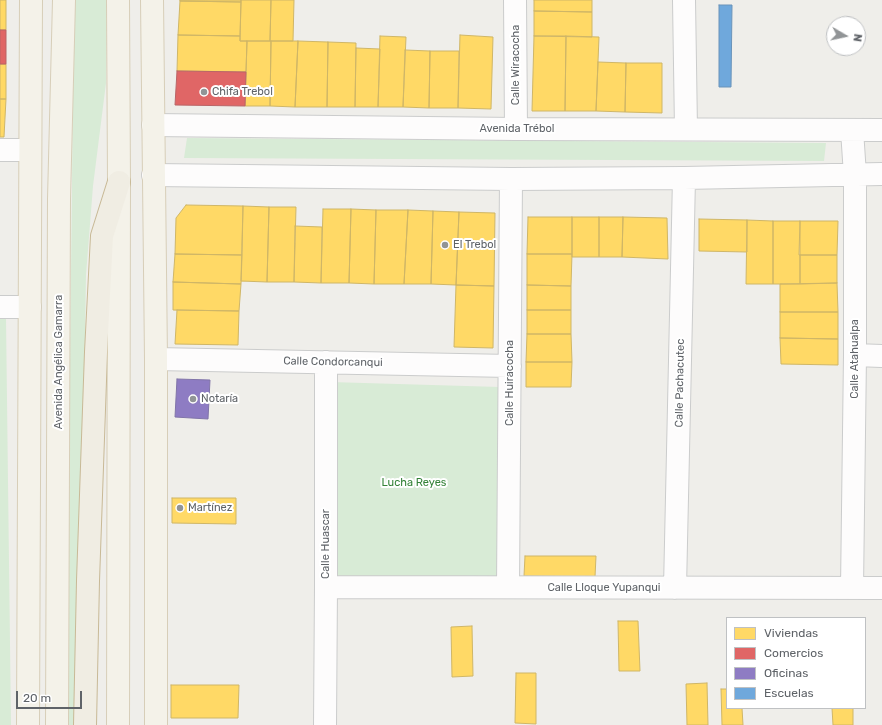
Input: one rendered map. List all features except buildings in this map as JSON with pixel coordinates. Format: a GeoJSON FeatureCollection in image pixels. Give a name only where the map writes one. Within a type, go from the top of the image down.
{"type":"FeatureCollection","features":[{"type":"Feature","properties":{"kind":"highway"},"geometry":{"type":"LineString","coordinates":[[85,725],[88,581],[96,352],[102,236],[119,182]]}},
{"type":"Feature","properties":{"kind":"main road"},"geometry":{"type":"LineString","coordinates":[[28,725],[31,0]]}},
{"type":"Feature","properties":{"kind":"main road","name":"Avenida Angélica Gamarra"},"geometry":{"type":"LineString","coordinates":[[57,725],[59,199],[64,0]]}},
{"type":"Feature","properties":{"kind":"main road"},"geometry":{"type":"LineString","coordinates":[[118,0],[118,725]]}},
{"type":"Feature","properties":{"kind":"main road"},"geometry":{"type":"LineString","coordinates":[[152,0],[156,359],[156,725]]}},
{"type":"Feature","properties":{"kind":"main road"},"geometry":{"type":"LineString","coordinates":[[30,150],[59,199]]}},
{"type":"Feature","properties":{"kind":"street","name":"Calle Wiracocha"},"geometry":{"type":"LineString","coordinates":[[515,0],[516,129]]}},
{"type":"Feature","properties":{"kind":"street"},"geometry":{"type":"LineString","coordinates":[[684,0],[686,129]]}},
{"type":"Feature","properties":{"kind":"street","name":"Avenida Trébol"},"geometry":{"type":"LineString","coordinates":[[153,125],[516,129],[882,130]]}},
{"type":"Feature","properties":{"kind":"street","name":"Calle Atahualpa"},"geometry":{"type":"LineString","coordinates":[[852,130],[854,175],[855,355],[852,588]]}},
{"type":"Feature","properties":{"kind":"street"},"geometry":{"type":"LineString","coordinates":[[0,150],[30,150]]}},
{"type":"Feature","properties":{"kind":"street"},"geometry":{"type":"LineString","coordinates":[[153,175],[511,179],[684,178],[882,174]]}},
{"type":"Feature","properties":{"kind":"street","name":"Calle Pachacutec"},"geometry":{"type":"LineString","coordinates":[[675,588],[684,178]]}},
{"type":"Feature","properties":{"kind":"street","name":"Calle Huiracocha"},"geometry":{"type":"LineString","coordinates":[[508,587],[511,179]]}},
{"type":"Feature","properties":{"kind":"street"},"geometry":{"type":"LineString","coordinates":[[0,307],[30,307]]}},
{"type":"Feature","properties":{"kind":"street"},"geometry":{"type":"LineString","coordinates":[[855,355],[882,356]]}},
{"type":"Feature","properties":{"kind":"street","name":"Calle Condorcanqui"},"geometry":{"type":"LineString","coordinates":[[156,359],[510,366]]}},
{"type":"Feature","properties":{"kind":"street","name":"Calle Huascar"},"geometry":{"type":"LineString","coordinates":[[325,725],[326,362]]}},
{"type":"Feature","properties":{"kind":"street","name":"Calle Lloque Yupanqui"},"geometry":{"type":"LineString","coordinates":[[326,587],[882,588]]}},
{"type":"Feature","properties":{"kind":"green space"},"geometry":{"type":"Polygon","coordinates":[[[74,0],[107,0],[106,83],[93,186],[86,275],[79,725],[66,725],[74,0]]]}},
{"type":"Feature","properties":{"kind":"green space"},"geometry":{"type":"Polygon","coordinates":[[[187,138],[826,143],[824,161],[184,158],[187,138]]]}},
{"type":"Feature","properties":{"kind":"green space"},"geometry":{"type":"Polygon","coordinates":[[[0,318],[6,318],[11,725],[0,725],[0,318]]]}},
{"type":"Feature","properties":{"kind":"green space","name":"Lucha Reyes"},"geometry":{"type":"Polygon","coordinates":[[[330,382],[500,387],[498,578],[330,580],[330,382]]]}},
{"type":"Feature","properties":{"kind":"place","name":"Chifa Trebol"},"geometry":{"type":"Point","coordinates":[204,92]}},
{"type":"Feature","properties":{"kind":"place","name":"El Trebol"},"geometry":{"type":"Point","coordinates":[445,245]}},
{"type":"Feature","properties":{"kind":"place","name":"Notaría"},"geometry":{"type":"Point","coordinates":[193,399]}},
{"type":"Feature","properties":{"kind":"place","name":"Martínez"},"geometry":{"type":"Point","coordinates":[180,508]}}]}
